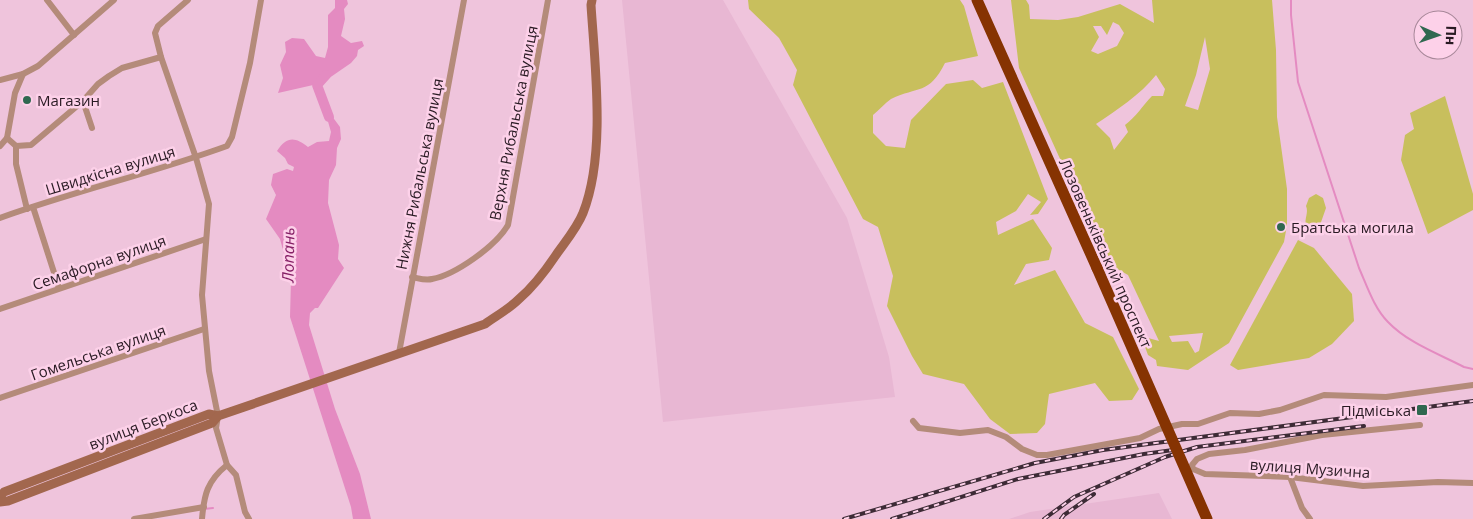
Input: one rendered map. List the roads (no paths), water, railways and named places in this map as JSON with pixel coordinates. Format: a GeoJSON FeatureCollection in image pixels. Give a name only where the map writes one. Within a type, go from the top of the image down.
{"type":"FeatureCollection","features":[{"type":"Feature","properties":{"kind":"highway","name":"Лозовеньківський проспект"},"geometry":{"type":"LineString","coordinates":[[977,0],[1207,519]]}},
{"type":"Feature","properties":{"kind":"street"},"geometry":{"type":"LineString","coordinates":[[47,0],[74,35]]}},
{"type":"Feature","properties":{"kind":"street"},"geometry":{"type":"LineString","coordinates":[[0,80],[23,74],[38,66],[114,0]]}},
{"type":"Feature","properties":{"kind":"street"},"geometry":{"type":"LineString","coordinates":[[188,0],[158,26],[155,33],[161,57],[196,158],[209,204],[202,295],[209,371],[218,416],[216,428],[227,465],[236,475],[245,512],[249,519]]}},
{"type":"Feature","properties":{"kind":"street","name":"Швидкісна вулиця"},"geometry":{"type":"LineString","coordinates":[[0,218],[196,158],[227,146],[232,137],[250,63],[261,0]]}},
{"type":"Feature","properties":{"kind":"street","name":"Нижня Рибальська вулиця"},"geometry":{"type":"LineString","coordinates":[[399,353],[464,0]]}},
{"type":"Feature","properties":{"kind":"street","name":"Верхня Рибальська вулиця"},"geometry":{"type":"LineString","coordinates":[[412,277],[423,280],[432,279],[478,257],[503,235],[508,226],[548,0]]}},
{"type":"Feature","properties":{"kind":"street"},"geometry":{"type":"LineString","coordinates":[[218,416],[485,324],[520,299],[549,266],[582,215],[590,192],[594,165],[597,115],[592,0]]}},
{"type":"Feature","properties":{"kind":"street"},"geometry":{"type":"LineString","coordinates":[[7,138],[16,146],[31,145],[83,100],[98,84],[122,68],[161,57]]}},
{"type":"Feature","properties":{"kind":"street"},"geometry":{"type":"LineString","coordinates":[[0,146],[7,138],[15,93],[23,74]]}},
{"type":"Feature","properties":{"kind":"street"},"geometry":{"type":"LineString","coordinates":[[83,100],[92,128]]}},
{"type":"Feature","properties":{"kind":"street"},"geometry":{"type":"LineString","coordinates":[[16,146],[16,164],[30,208],[60,288]]}},
{"type":"Feature","properties":{"kind":"street","name":"Семафорна вулиця"},"geometry":{"type":"LineString","coordinates":[[0,309],[206,239]]}},
{"type":"Feature","properties":{"kind":"street","name":"Гомельська вулиця"},"geometry":{"type":"LineString","coordinates":[[0,398],[204,329]]}},
{"type":"Feature","properties":{"kind":"street"},"geometry":{"type":"LineString","coordinates":[[913,421],[919,428],[960,433],[988,430],[1006,437],[1022,449],[1037,455],[1047,456],[1140,438],[1159,429],[1182,424],[1198,424],[1230,413],[1259,414],[1280,410],[1324,395],[1386,397],[1473,385]]}},
{"type":"Feature","properties":{"kind":"street","name":"вулиця Беркоса"},"geometry":{"type":"LineString","coordinates":[[0,497],[4,492],[210,414],[218,416],[212,423],[8,501],[0,502]]}},
{"type":"Feature","properties":{"kind":"street","name":"вулиця Музична"},"geometry":{"type":"LineString","coordinates":[[1420,425],[1322,435],[1245,450],[1209,454],[1197,459],[1192,465],[1196,472],[1205,474],[1290,477],[1363,486],[1438,482],[1473,483]]}},
{"type":"Feature","properties":{"kind":"street"},"geometry":{"type":"LineString","coordinates":[[202,519],[205,492],[216,473],[227,465]]}},
{"type":"Feature","properties":{"kind":"street"},"geometry":{"type":"LineString","coordinates":[[1290,477],[1302,508],[1310,519]]}},
{"type":"Feature","properties":{"kind":"street"},"geometry":{"type":"LineString","coordinates":[[134,519],[203,509]]}},
{"type":"Feature","properties":{"kind":"water"},"geometry":{"type":"Polygon","coordinates":[[[335,0],[347,0],[348,4],[344,9],[345,19],[341,36],[351,43],[362,41],[364,46],[358,50],[357,56],[351,63],[322,83],[278,93],[283,78],[280,65],[286,52],[285,42],[292,38],[304,39],[316,56],[325,58],[328,47],[328,15],[335,8],[335,0]]]}},
{"type":"Feature","properties":{"kind":"water"},"geometry":{"type":"Polygon","coordinates":[[[323,104],[340,127],[341,139],[337,148],[336,165],[329,180],[328,203],[339,245],[338,259],[344,268],[318,308],[315,308],[310,313],[309,325],[335,409],[360,474],[371,519],[353,519],[351,507],[290,317],[291,279],[280,239],[266,219],[276,195],[271,185],[273,174],[287,169],[293,171],[294,167],[288,164],[285,158],[277,151],[281,146],[291,140],[299,141],[308,147],[317,142],[329,141],[331,132],[323,104]]]}},
{"type":"Feature","properties":{"kind":"waterway"},"geometry":{"type":"LineString","coordinates":[[1291,0],[1298,82],[1359,268],[1371,296],[1388,322],[1405,336],[1424,348],[1464,367],[1473,369]]}},
{"type":"Feature","properties":{"kind":"waterway","name":"Лопань"},"geometry":{"type":"LineString","coordinates":[[326,75],[317,85],[329,117]]}},
{"type":"Feature","properties":{"kind":"waterway"},"geometry":{"type":"LineString","coordinates":[[204,509],[213,508]]}},
{"type":"Feature","properties":{"kind":"railway"},"geometry":{"type":"LineString","coordinates":[[844,519],[1035,463],[1103,450],[1473,401]]}},
{"type":"Feature","properties":{"kind":"railway"},"geometry":{"type":"LineString","coordinates":[[1044,519],[1074,497],[1165,457],[1197,447],[1364,426]]}},
{"type":"Feature","properties":{"kind":"railway"},"geometry":{"type":"LineString","coordinates":[[892,519],[1018,479],[1173,450]]}},
{"type":"Feature","properties":{"kind":"railway"},"geometry":{"type":"LineString","coordinates":[[1061,519],[1094,494]]}},
{"type":"Feature","properties":{"kind":"place","name":"Магазин"},"geometry":{"type":"Point","coordinates":[27,100]}},
{"type":"Feature","properties":{"kind":"place","name":"Братська могила"},"geometry":{"type":"Point","coordinates":[1281,227]}},
{"type":"Feature","properties":{"kind":"place","name":"Підміська"},"geometry":{"type":"Point","coordinates":[1422,410]}}]}
